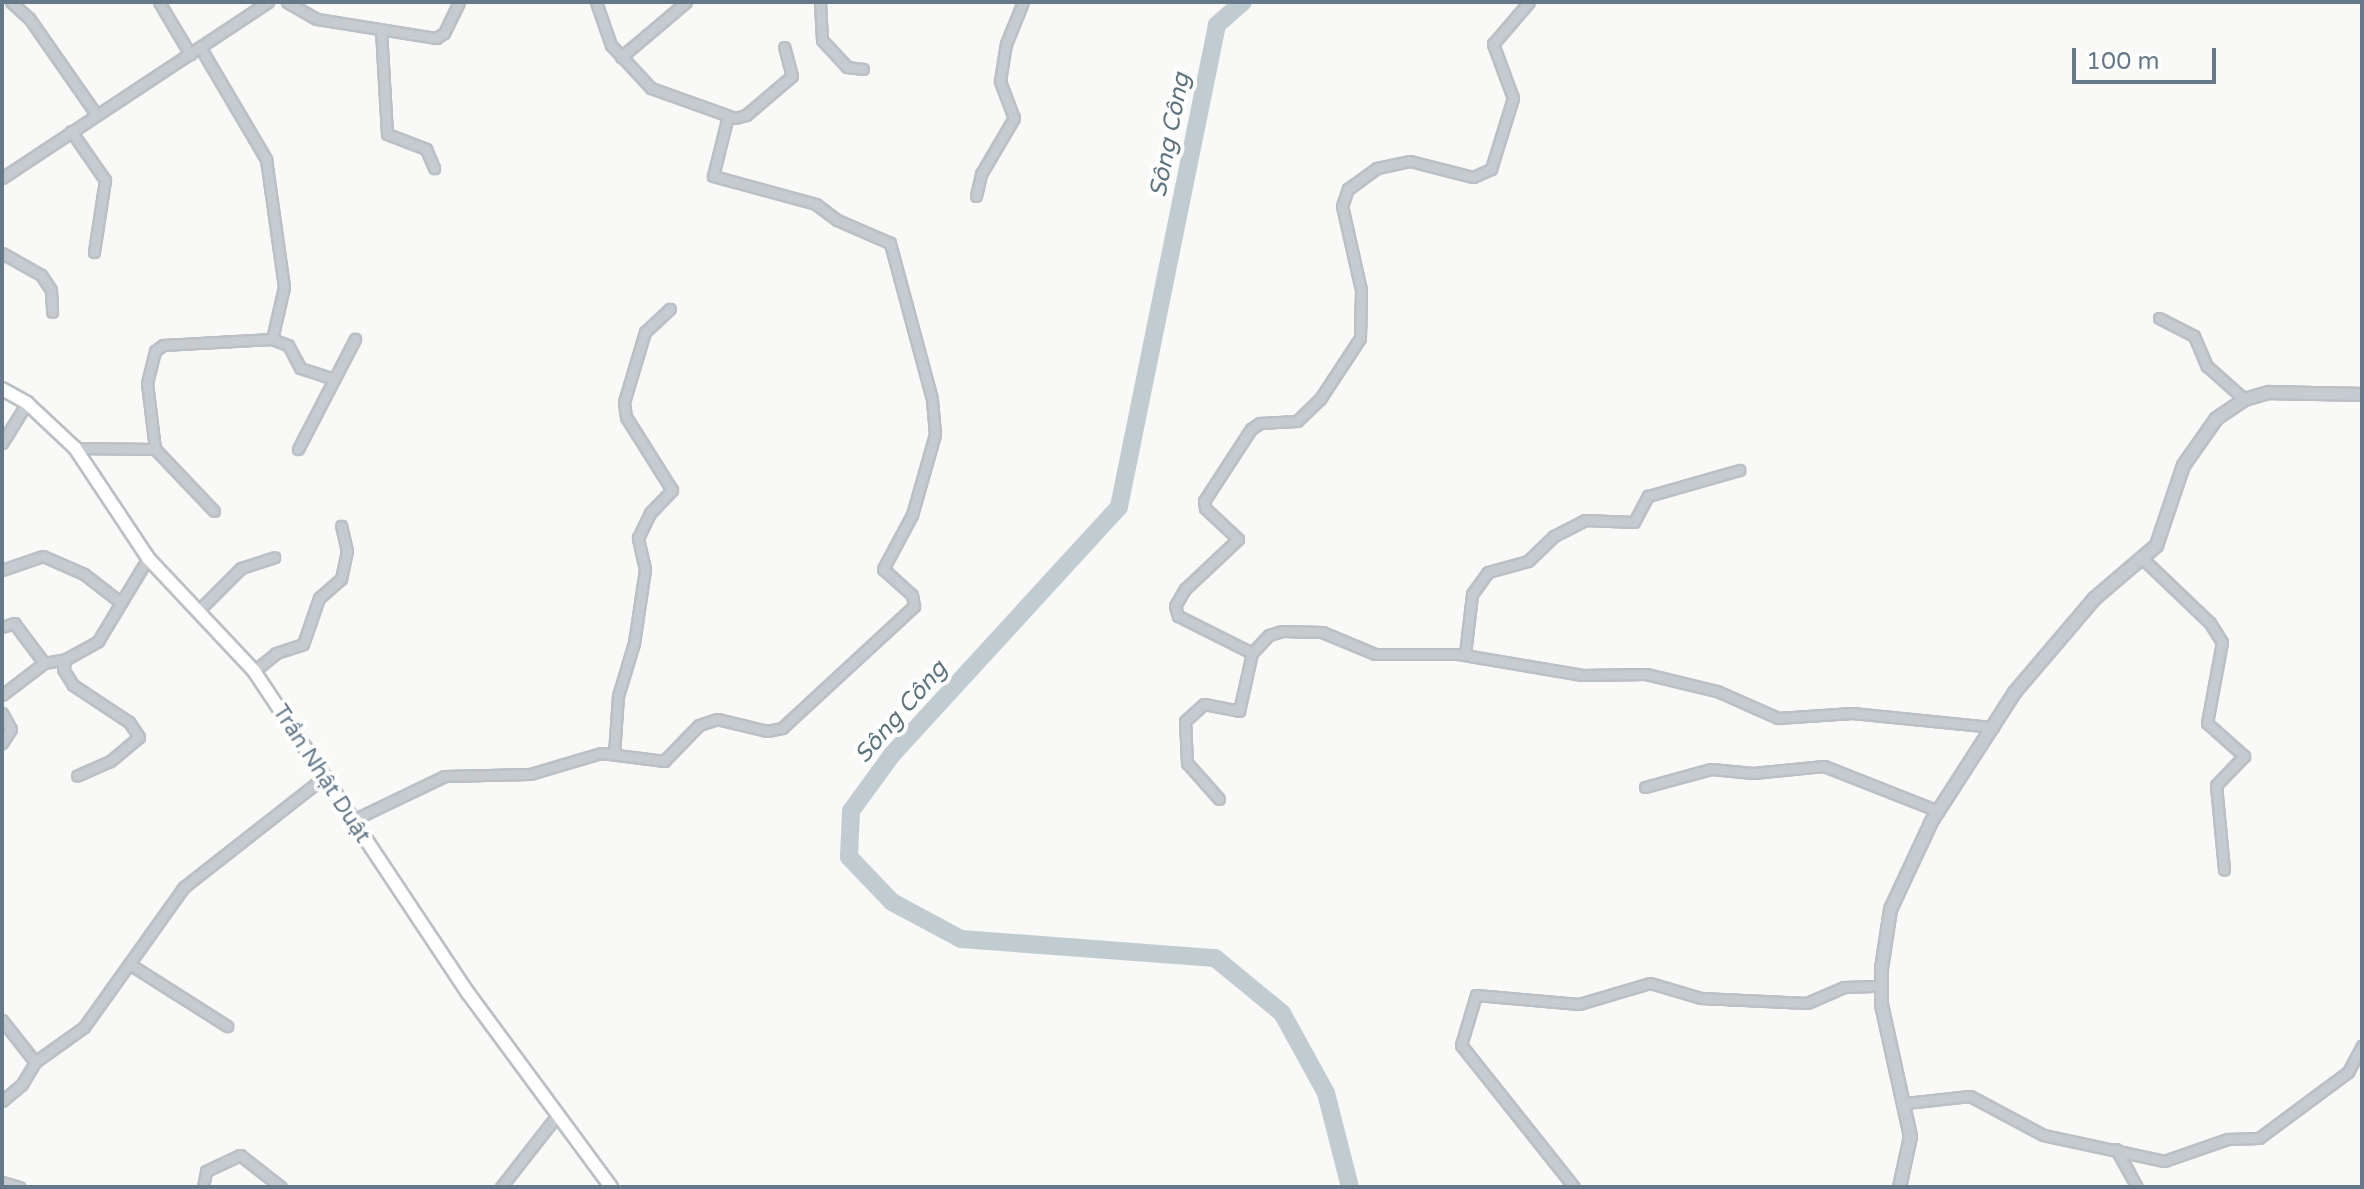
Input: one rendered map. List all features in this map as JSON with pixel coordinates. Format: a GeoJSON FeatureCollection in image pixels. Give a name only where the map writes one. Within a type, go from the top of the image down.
{"type":"FeatureCollection","features":[{"type":"Feature","properties":{"kind":"main road","name":"Trần Nhật Duật"},"geometry":{"type":"LineString","coordinates":[[2,389],[27,403],[75,448],[148,558],[254,671],[468,993],[611,1187]]}},
{"type":"Feature","properties":{"kind":"street"},"geometry":{"type":"LineString","coordinates":[[11,2],[29,18],[96,114]]}},
{"type":"Feature","properties":{"kind":"street"},"geometry":{"type":"LineString","coordinates":[[159,2],[190,54]]}},
{"type":"Feature","properties":{"kind":"street"},"geometry":{"type":"LineString","coordinates":[[2,178],[268,2]]}},
{"type":"Feature","properties":{"kind":"street"},"geometry":{"type":"LineString","coordinates":[[287,2],[317,19],[441,37],[459,2]]}},
{"type":"Feature","properties":{"kind":"street"},"geometry":{"type":"LineString","coordinates":[[596,2],[604,31],[621,57],[658,93],[728,116],[746,115],[789,80],[792,72],[784,47]]}},
{"type":"Feature","properties":{"kind":"street"},"geometry":{"type":"LineString","coordinates":[[621,57],[686,2]]}},
{"type":"Feature","properties":{"kind":"street"},"geometry":{"type":"LineString","coordinates":[[820,2],[822,40],[847,67],[863,69]]}},
{"type":"Feature","properties":{"kind":"street"},"geometry":{"type":"LineString","coordinates":[[976,196],[981,174],[1014,118],[1000,81],[1006,44],[1023,2]]}},
{"type":"Feature","properties":{"kind":"street"},"geometry":{"type":"LineString","coordinates":[[1252,653],[1178,616],[1175,606],[1185,589],[1238,539],[1205,508],[1204,501],[1251,429],[1260,423],[1297,421],[1320,399],[1360,338],[1361,290],[1342,206],[1348,189],[1377,168],[1410,161],[1473,177],[1491,169],[1513,98],[1493,44],[1529,2]]}},
{"type":"Feature","properties":{"kind":"street"},"geometry":{"type":"LineString","coordinates":[[381,30],[387,134],[426,149],[434,168]]}},
{"type":"Feature","properties":{"kind":"street"},"geometry":{"type":"LineString","coordinates":[[200,47],[266,159],[284,287],[272,339]]}},
{"type":"Feature","properties":{"kind":"street"},"geometry":{"type":"LineString","coordinates":[[353,820],[445,776],[530,774],[587,755],[614,754],[664,761],[708,720],[728,719],[767,731],[782,728],[914,606],[912,595],[883,569],[912,515],[935,434],[932,399],[892,249],[887,240],[837,220],[816,204],[713,176],[728,116]]}},
{"type":"Feature","properties":{"kind":"street"},"geometry":{"type":"LineString","coordinates":[[71,131],[105,180],[94,252]]}},
{"type":"Feature","properties":{"kind":"street"},"geometry":{"type":"LineString","coordinates":[[2,253],[41,275],[51,290],[52,312]]}},
{"type":"Feature","properties":{"kind":"street"},"geometry":{"type":"LineString","coordinates":[[614,754],[618,696],[634,643],[645,569],[638,538],[650,513],[672,490],[626,417],[624,402],[645,332],[670,309]]}},
{"type":"Feature","properties":{"kind":"street"},"geometry":{"type":"LineString","coordinates":[[2159,318],[2194,336],[2207,366],[2244,399]]}},
{"type":"Feature","properties":{"kind":"street"},"geometry":{"type":"LineString","coordinates":[[214,511],[155,449],[147,383],[159,347],[272,339],[288,345],[300,368],[333,379]]}},
{"type":"Feature","properties":{"kind":"street"},"geometry":{"type":"LineString","coordinates":[[298,449],[355,339]]}},
{"type":"Feature","properties":{"kind":"street"},"geometry":{"type":"LineString","coordinates":[[1899,1187],[1910,1148],[1906,1103],[1885,1027],[1881,986],[1890,909],[1938,811],[2014,692],[2094,598],[2143,559],[2161,535],[2192,448],[2216,418],[2244,399],[2269,392],[2362,394]]}},
{"type":"Feature","properties":{"kind":"street"},"geometry":{"type":"LineString","coordinates":[[2,443],[27,403]]}},
{"type":"Feature","properties":{"kind":"street"},"geometry":{"type":"LineString","coordinates":[[75,448],[155,449]]}},
{"type":"Feature","properties":{"kind":"street"},"geometry":{"type":"LineString","coordinates":[[1465,654],[1472,594],[1488,572],[1528,561],[1554,536],[1585,520],[1634,522],[1648,496],[1739,470]]}},
{"type":"Feature","properties":{"kind":"street"},"geometry":{"type":"LineString","coordinates":[[254,671],[276,653],[303,644],[319,598],[341,579],[347,551],[341,526]]}},
{"type":"Feature","properties":{"kind":"street"},"geometry":{"type":"LineString","coordinates":[[3,569],[43,556],[84,574],[120,602]]}},
{"type":"Feature","properties":{"kind":"street"},"geometry":{"type":"LineString","coordinates":[[197,612],[241,568],[274,557]]}},
{"type":"Feature","properties":{"kind":"street"},"geometry":{"type":"LineString","coordinates":[[2,695],[44,663],[66,659],[98,641],[148,558]]}},
{"type":"Feature","properties":{"kind":"street"},"geometry":{"type":"LineString","coordinates":[[2143,559],[2210,623],[2222,642],[2207,723],[2244,756],[2216,785],[2224,870]]}},
{"type":"Feature","properties":{"kind":"street"},"geometry":{"type":"LineString","coordinates":[[2,627],[14,623],[44,663]]}},
{"type":"Feature","properties":{"kind":"street"},"geometry":{"type":"LineString","coordinates":[[1219,799],[1187,763],[1185,721],[1204,704],[1239,711],[1252,653],[1275,632],[1313,631],[1375,654],[1465,654],[1582,675],[1646,674],[1717,691],[1778,718],[1852,713],[1993,727]]}},
{"type":"Feature","properties":{"kind":"street"},"geometry":{"type":"LineString","coordinates":[[66,659],[63,669],[73,685],[129,722],[139,737],[110,761],[77,776]]}},
{"type":"Feature","properties":{"kind":"street"},"geometry":{"type":"LineString","coordinates":[[2,713],[11,729],[2,743]]}},
{"type":"Feature","properties":{"kind":"street"},"geometry":{"type":"LineString","coordinates":[[1645,787],[1711,769],[1763,773],[1824,766],[1938,811]]}},
{"type":"Feature","properties":{"kind":"street"},"geometry":{"type":"LineString","coordinates":[[2,1101],[22,1084],[35,1062],[80,1032],[184,887],[323,778]]}},
{"type":"Feature","properties":{"kind":"street"},"geometry":{"type":"LineString","coordinates":[[131,965],[227,1026]]}},
{"type":"Feature","properties":{"kind":"street"},"geometry":{"type":"LineString","coordinates":[[1574,1187],[1461,1045],[1476,995],[1579,1004],[1650,983],[1701,998],[1807,1003],[1844,987],[1881,986]]}},
{"type":"Feature","properties":{"kind":"street"},"geometry":{"type":"LineString","coordinates":[[2,1020],[35,1062]]}},
{"type":"Feature","properties":{"kind":"street"},"geometry":{"type":"LineString","coordinates":[[1906,1103],[1970,1096],[2025,1128],[2164,1161],[2228,1139],[2259,1138],[2348,1072],[2362,1046]]}},
{"type":"Feature","properties":{"kind":"street"},"geometry":{"type":"LineString","coordinates":[[501,1187],[558,1114]]}},
{"type":"Feature","properties":{"kind":"street"},"geometry":{"type":"LineString","coordinates":[[2116,1149],[2137,1187]]}},
{"type":"Feature","properties":{"kind":"street"},"geometry":{"type":"LineString","coordinates":[[203,1187],[206,1171],[240,1155],[281,1187]]}},
{"type":"Feature","properties":{"kind":"street"},"geometry":{"type":"LineString","coordinates":[[2,1182],[19,1187]]}},
{"type":"Feature","properties":{"kind":"waterway","name":"Sông Công"},"geometry":{"type":"LineString","coordinates":[[1243,2],[1217,25],[1119,507],[891,756],[851,811],[849,857],[892,902],[961,939],[1215,958],[1282,1013],[1326,1093],[1350,1187]]}}]}
